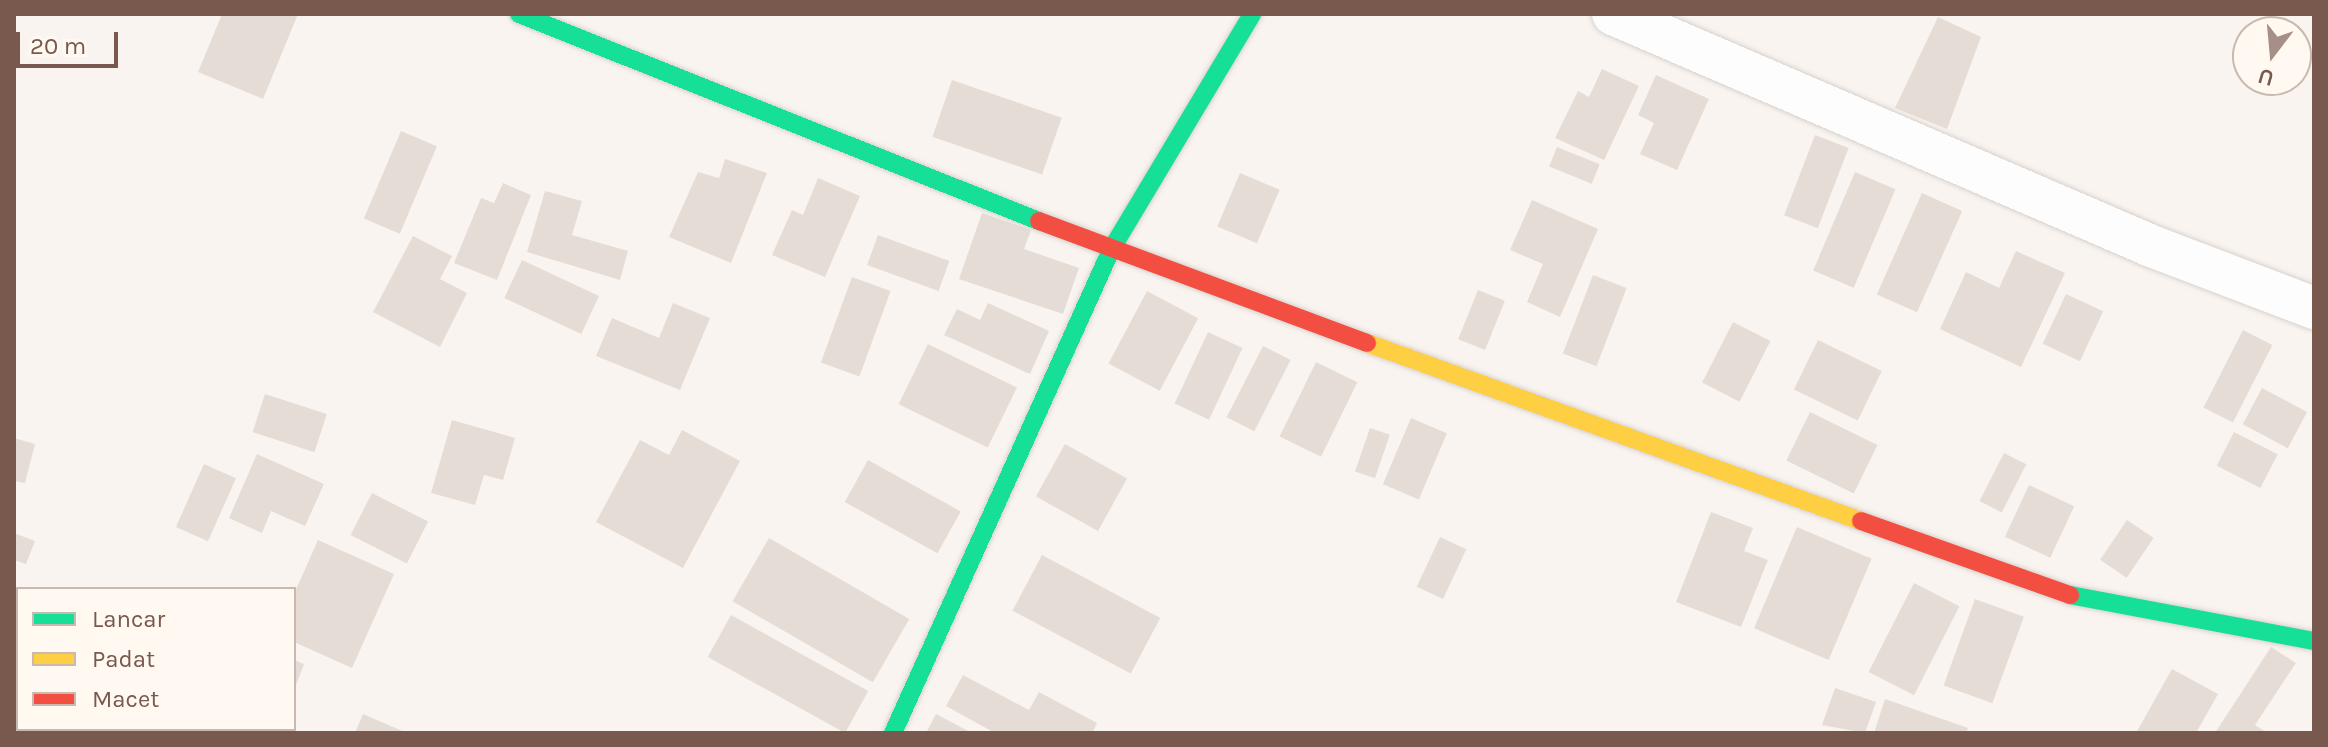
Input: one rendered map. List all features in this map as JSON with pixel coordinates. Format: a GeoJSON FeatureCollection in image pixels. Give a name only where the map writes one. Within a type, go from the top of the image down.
{"type":"FeatureCollection","features":[{"type":"Feature","properties":{"kind":"street"},"geometry":{"type":"LineString","coordinates":[[519,14],[1111,250],[2104,606],[2314,641]]}},
{"type":"Feature","properties":{"kind":"street"},"geometry":{"type":"LineString","coordinates":[[893,733],[1111,250],[1252,14]]}},
{"type":"Feature","properties":{"kind":"street"},"geometry":{"type":"LineString","coordinates":[[1613,14],[2075,214],[2314,308]]}},
{"type":"Feature","properties":{"kind":"street"},"geometry":{"type":"LineString","coordinates":[[14,730],[20,733]]}},
{"type":"Feature","properties":{"kind":"building"},"geometry":{"type":"Polygon","coordinates":[[[222,14],[298,14],[263,99],[198,72],[222,14]]]}},
{"type":"Feature","properties":{"kind":"building"},"geometry":{"type":"Polygon","coordinates":[[[1938,17],[1981,37],[1947,129],[1895,108],[1938,17]]]}},
{"type":"Feature","properties":{"kind":"building"},"geometry":{"type":"Polygon","coordinates":[[[1602,69],[1639,86],[1604,160],[1555,138],[1578,91],[1589,97],[1602,69]]]}},
{"type":"Feature","properties":{"kind":"building"},"geometry":{"type":"Polygon","coordinates":[[[1656,75],[1709,99],[1677,170],[1640,154],[1654,123],[1638,115],[1656,75]]]}},
{"type":"Feature","properties":{"kind":"building"},"geometry":{"type":"Polygon","coordinates":[[[952,80],[1062,118],[1042,174],[932,137],[952,80]]]}},
{"type":"Feature","properties":{"kind":"building"},"geometry":{"type":"Polygon","coordinates":[[[401,131],[437,146],[400,234],[364,218],[401,131]]]}},
{"type":"Feature","properties":{"kind":"building"},"geometry":{"type":"Polygon","coordinates":[[[1815,135],[1849,148],[1818,228],[1784,215],[1815,135]]]}},
{"type":"Feature","properties":{"kind":"building"},"geometry":{"type":"Polygon","coordinates":[[[1557,147],[1600,164],[1592,184],[1549,166],[1557,147]]]}},
{"type":"Feature","properties":{"kind":"building"},"geometry":{"type":"Polygon","coordinates":[[[725,159],[767,173],[731,263],[669,237],[698,172],[719,178],[725,159]]]}},
{"type":"Feature","properties":{"kind":"building"},"geometry":{"type":"Polygon","coordinates":[[[1855,172],[1896,189],[1854,288],[1813,270],[1855,172]]]}},
{"type":"Feature","properties":{"kind":"building"},"geometry":{"type":"Polygon","coordinates":[[[1240,173],[1280,190],[1257,243],[1217,226],[1240,173]]]}},
{"type":"Feature","properties":{"kind":"building"},"geometry":{"type":"Polygon","coordinates":[[[818,178],[860,196],[825,277],[772,255],[792,210],[803,215],[818,178]]]}},
{"type":"Feature","properties":{"kind":"building"},"geometry":{"type":"Polygon","coordinates":[[[503,183],[531,195],[497,280],[454,263],[481,198],[494,203],[503,183]]]}},
{"type":"Feature","properties":{"kind":"building"},"geometry":{"type":"Polygon","coordinates":[[[545,191],[582,201],[572,235],[628,251],[620,280],[527,252],[545,191]]]}},
{"type":"Feature","properties":{"kind":"building"},"geometry":{"type":"Polygon","coordinates":[[[1922,193],[1962,211],[1917,312],[1877,294],[1922,193]]]}},
{"type":"Feature","properties":{"kind":"building"},"geometry":{"type":"Polygon","coordinates":[[[1532,200],[1598,229],[1560,317],[1527,302],[1543,264],[1510,250],[1532,200]]]}},
{"type":"Feature","properties":{"kind":"building"},"geometry":{"type":"Polygon","coordinates":[[[982,213],[1031,230],[1024,249],[1079,268],[1063,314],[959,279],[982,213]]]}},
{"type":"Feature","properties":{"kind":"building"},"geometry":{"type":"Polygon","coordinates":[[[878,235],[949,261],[938,291],[867,265],[878,235]]]}},
{"type":"Feature","properties":{"kind":"building"},"geometry":{"type":"Polygon","coordinates":[[[413,236],[452,256],[440,279],[467,293],[440,347],[373,312],[413,236]]]}},
{"type":"Feature","properties":{"kind":"building"},"geometry":{"type":"Polygon","coordinates":[[[2016,251],[2065,273],[2021,367],[1940,329],[1966,272],[1999,288],[2016,251]]]}},
{"type":"Feature","properties":{"kind":"building"},"geometry":{"type":"Polygon","coordinates":[[[522,260],[599,296],[581,334],[504,298],[522,260]]]}},
{"type":"Feature","properties":{"kind":"building"},"geometry":{"type":"Polygon","coordinates":[[[1593,275],[1627,288],[1597,366],[1563,353],[1593,275]]]}},
{"type":"Feature","properties":{"kind":"building"},"geometry":{"type":"Polygon","coordinates":[[[852,277],[891,291],[859,377],[821,363],[852,277]]]}},
{"type":"Feature","properties":{"kind":"building"},"geometry":{"type":"Polygon","coordinates":[[[1478,290],[1505,301],[1485,350],[1458,339],[1478,290]]]}},
{"type":"Feature","properties":{"kind":"building"},"geometry":{"type":"Polygon","coordinates":[[[1147,291],[1198,318],[1160,391],[1109,363],[1147,291]]]}},
{"type":"Feature","properties":{"kind":"building"},"geometry":{"type":"Polygon","coordinates":[[[2066,294],[2103,311],[2080,361],[2043,344],[2066,294]]]}},
{"type":"Feature","properties":{"kind":"building"},"geometry":{"type":"Polygon","coordinates":[[[673,303],[710,318],[680,390],[596,356],[612,318],[659,338],[673,303]]]}},
{"type":"Feature","properties":{"kind":"building"},"geometry":{"type":"Polygon","coordinates":[[[988,303],[1049,331],[1030,374],[944,335],[957,309],[980,320],[988,303]]]}},
{"type":"Feature","properties":{"kind":"building"},"geometry":{"type":"Polygon","coordinates":[[[1733,322],[1770,341],[1740,402],[1702,383],[1733,322]]]}},
{"type":"Feature","properties":{"kind":"building"},"geometry":{"type":"Polygon","coordinates":[[[2243,330],[2272,345],[2233,422],[2204,408],[2243,330]]]}},
{"type":"Feature","properties":{"kind":"building"},"geometry":{"type":"Polygon","coordinates":[[[1208,332],[1242,348],[1209,420],[1175,404],[1208,332]]]}},
{"type":"Feature","properties":{"kind":"building"},"geometry":{"type":"Polygon","coordinates":[[[1818,340],[1882,371],[1858,421],[1794,389],[1818,340]]]}},
{"type":"Feature","properties":{"kind":"building"},"geometry":{"type":"Polygon","coordinates":[[[928,344],[1017,387],[988,448],[899,404],[928,344]]]}},
{"type":"Feature","properties":{"kind":"building"},"geometry":{"type":"Polygon","coordinates":[[[1263,346],[1291,360],[1254,431],[1227,417],[1263,346]]]}},
{"type":"Feature","properties":{"kind":"building"},"geometry":{"type":"Polygon","coordinates":[[[1316,362],[1357,382],[1321,457],[1280,437],[1316,362]]]}},
{"type":"Feature","properties":{"kind":"building"},"geometry":{"type":"Polygon","coordinates":[[[2262,388],[2307,412],[2288,448],[2243,424],[2262,388]]]}},
{"type":"Feature","properties":{"kind":"building"},"geometry":{"type":"Polygon","coordinates":[[[265,394],[327,414],[314,452],[253,432],[265,394]]]}},
{"type":"Feature","properties":{"kind":"building"},"geometry":{"type":"Polygon","coordinates":[[[1810,412],[1877,445],[1854,493],[1786,461],[1810,412]]]}},
{"type":"Feature","properties":{"kind":"building"},"geometry":{"type":"Polygon","coordinates":[[[1411,418],[1447,433],[1419,500],[1383,484],[1411,418]]]}},
{"type":"Feature","properties":{"kind":"building"},"geometry":{"type":"Polygon","coordinates":[[[452,420],[515,438],[503,480],[484,475],[475,505],[431,493],[452,420]]]}},
{"type":"Feature","properties":{"kind":"building"},"geometry":{"type":"Polygon","coordinates":[[[1370,428],[1390,435],[1375,478],[1355,471],[1370,428]]]}},
{"type":"Feature","properties":{"kind":"building"},"geometry":{"type":"Polygon","coordinates":[[[682,430],[740,461],[683,568],[596,522],[640,440],[669,455],[682,430]]]}},
{"type":"Feature","properties":{"kind":"building"},"geometry":{"type":"Polygon","coordinates":[[[2234,432],[2278,454],[2260,488],[2217,466],[2234,432]]]}},
{"type":"Feature","properties":{"kind":"building"},"geometry":{"type":"Polygon","coordinates":[[[14,438],[35,444],[25,483],[14,481],[14,438]]]}},
{"type":"Feature","properties":{"kind":"building"},"geometry":{"type":"Polygon","coordinates":[[[1065,444],[1127,478],[1098,531],[1036,496],[1065,444]]]}},
{"type":"Feature","properties":{"kind":"building"},"geometry":{"type":"Polygon","coordinates":[[[2004,453],[2026,464],[2002,512],[1979,501],[2004,453]]]}},
{"type":"Feature","properties":{"kind":"building"},"geometry":{"type":"Polygon","coordinates":[[[257,454],[324,484],[305,526],[271,511],[262,533],[229,518],[257,454]]]}},
{"type":"Feature","properties":{"kind":"building"},"geometry":{"type":"Polygon","coordinates":[[[868,460],[961,511],[937,553],[845,502],[868,460]]]}},
{"type":"Feature","properties":{"kind":"building"},"geometry":{"type":"Polygon","coordinates":[[[204,464],[236,478],[208,541],[176,527],[204,464]]]}},
{"type":"Feature","properties":{"kind":"building"},"geometry":{"type":"Polygon","coordinates":[[[2029,485],[2074,506],[2050,558],[2005,537],[2029,485]]]}},
{"type":"Feature","properties":{"kind":"building"},"geometry":{"type":"Polygon","coordinates":[[[372,493],[428,522],[407,563],[351,535],[372,493]]]}},
{"type":"Feature","properties":{"kind":"building"},"geometry":{"type":"Polygon","coordinates":[[[1711,512],[1753,528],[1744,551],[1768,560],[1741,627],[1676,602],[1711,512]]]}},
{"type":"Feature","properties":{"kind":"building"},"geometry":{"type":"Polygon","coordinates":[[[2127,520],[2154,538],[2127,578],[2100,560],[2127,520]]]}},
{"type":"Feature","properties":{"kind":"building"},"geometry":{"type":"Polygon","coordinates":[[[1797,527],[1872,559],[1829,660],[1754,628],[1797,527]]]}},
{"type":"Feature","properties":{"kind":"building"},"geometry":{"type":"Polygon","coordinates":[[[14,533],[35,541],[26,564],[14,560],[14,533]]]}},
{"type":"Feature","properties":{"kind":"building"},"geometry":{"type":"Polygon","coordinates":[[[1440,537],[1466,549],[1443,599],[1417,587],[1440,537]]]}},
{"type":"Feature","properties":{"kind":"building"},"geometry":{"type":"Polygon","coordinates":[[[769,538],[909,619],[873,682],[732,601],[769,538]]]}},
{"type":"Feature","properties":{"kind":"building"},"geometry":{"type":"Polygon","coordinates":[[[318,540],[394,574],[352,668],[296,643],[296,590],[318,540]]]}},
{"type":"Feature","properties":{"kind":"building"},"geometry":{"type":"Polygon","coordinates":[[[1042,555],[1160,618],[1131,674],[1012,611],[1042,555]]]}},
{"type":"Feature","properties":{"kind":"building"},"geometry":{"type":"Polygon","coordinates":[[[1914,583],[1959,606],[1914,695],[1869,672],[1914,583]]]}},
{"type":"Feature","properties":{"kind":"building"},"geometry":{"type":"Polygon","coordinates":[[[1975,599],[2024,617],[1992,703],[1944,685],[1975,599]]]}},
{"type":"Feature","properties":{"kind":"building"},"geometry":{"type":"Polygon","coordinates":[[[731,615],[868,691],[845,733],[708,657],[731,615]]]}},
{"type":"Feature","properties":{"kind":"building"},"geometry":{"type":"Polygon","coordinates":[[[2271,647],[2296,663],[2255,725],[2267,733],[2215,733],[2271,647]]]}},
{"type":"Feature","properties":{"kind":"building"},"geometry":{"type":"Polygon","coordinates":[[[296,661],[304,664],[296,685],[296,661]]]}},
{"type":"Feature","properties":{"kind":"building"},"geometry":{"type":"Polygon","coordinates":[[[2172,669],[2218,694],[2196,733],[2136,733],[2172,669]]]}},
{"type":"Feature","properties":{"kind":"building"},"geometry":{"type":"Polygon","coordinates":[[[963,675],[1029,710],[1039,692],[1097,723],[1092,733],[995,733],[946,706],[963,675]]]}},
{"type":"Feature","properties":{"kind":"building"},"geometry":{"type":"Polygon","coordinates":[[[1835,688],[1876,702],[1865,733],[1822,725],[1835,688]]]}},
{"type":"Feature","properties":{"kind":"building"},"geometry":{"type":"Polygon","coordinates":[[[1885,699],[1968,728],[1966,733],[1874,733],[1885,699]]]}},
{"type":"Feature","properties":{"kind":"building"},"geometry":{"type":"Polygon","coordinates":[[[363,714],[407,733],[355,733],[363,714]]]}},
{"type":"Feature","properties":{"kind":"building"},"geometry":{"type":"Polygon","coordinates":[[[936,714],[972,733],[926,733],[936,714]]]}},
{"type":"Feature","properties":{"kind":"traffic: fast"},"geometry":{"type":"LineString","coordinates":[[519,14],[1039,221]]}},
{"type":"Feature","properties":{"kind":"traffic: fast"},"geometry":{"type":"LineString","coordinates":[[893,733],[1111,250],[1252,14]]}},
{"type":"Feature","properties":{"kind":"traffic: fast"},"geometry":{"type":"LineString","coordinates":[[2070,595],[2314,641]]}},
{"type":"Feature","properties":{"kind":"traffic: slow"},"geometry":{"type":"LineString","coordinates":[[1367,343],[1861,521]]}},
{"type":"Feature","properties":{"kind":"traffic: jam"},"geometry":{"type":"LineString","coordinates":[[1039,221],[1367,343]]}},
{"type":"Feature","properties":{"kind":"traffic: jam"},"geometry":{"type":"LineString","coordinates":[[1861,521],[2070,595]]}}]}
